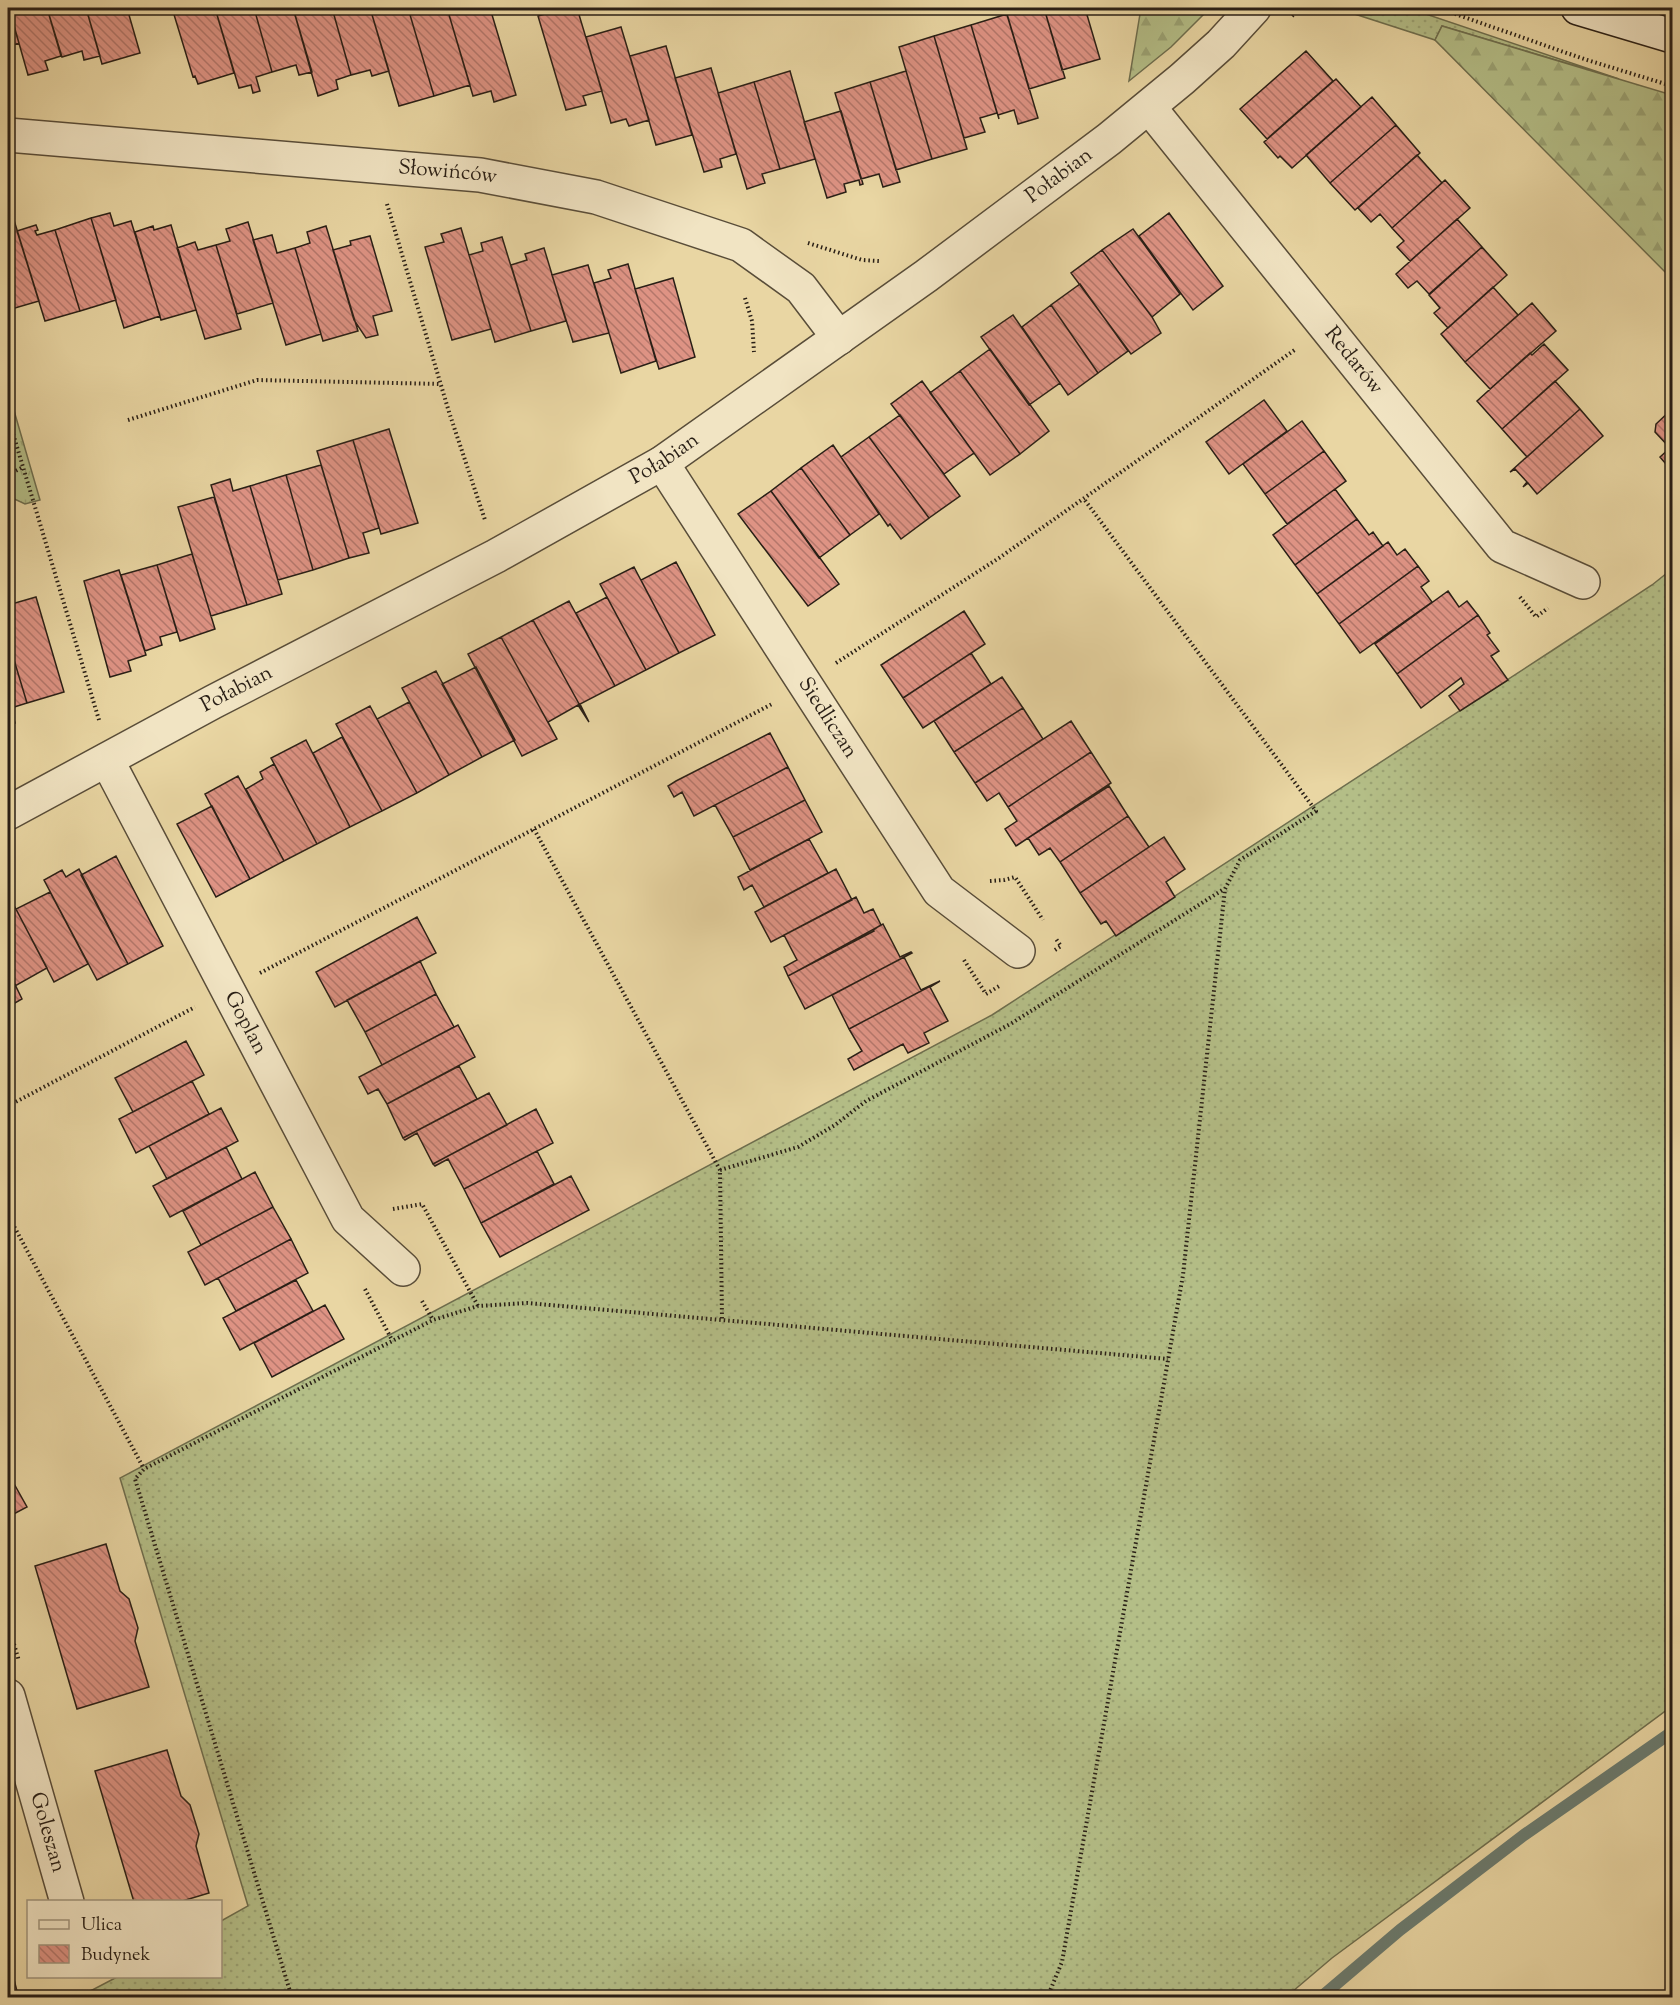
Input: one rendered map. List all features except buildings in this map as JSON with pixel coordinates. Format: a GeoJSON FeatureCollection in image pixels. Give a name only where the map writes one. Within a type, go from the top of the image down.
{"type":"FeatureCollection","features":[{"type":"Feature","properties":{"kind":"street","name":"Połabian"},"geometry":{"type":"LineString","coordinates":[[8,813],[213,702],[496,556],[662,463],[945,262],[1149,107],[1221,44],[1254,8]]}},
{"type":"Feature","properties":{"kind":"street"},"geometry":{"type":"LineString","coordinates":[[1578,8],[1672,36]]}},
{"type":"Feature","properties":{"kind":"street","name":"Redarów"},"geometry":{"type":"LineString","coordinates":[[1149,107],[1503,546],[1583,582]]}},
{"type":"Feature","properties":{"kind":"street","name":"Słowińców"},"geometry":{"type":"LineString","coordinates":[[8,135],[480,175],[596,197],[741,245],[801,288],[839,338]]}},
{"type":"Feature","properties":{"kind":"street","name":"Siedliczan"},"geometry":{"type":"LineString","coordinates":[[662,463],[939,891],[1018,951]]}},
{"type":"Feature","properties":{"kind":"street","name":"Goplan"},"geometry":{"type":"LineString","coordinates":[[107,760],[348,1219],[403,1269]]}},
{"type":"Feature","properties":{"kind":"street","name":"Goleszan"},"geometry":{"type":"LineString","coordinates":[[8,1696],[66,1900]]}},
{"type":"Feature","properties":{"kind":"path"},"geometry":{"type":"LineString","coordinates":[[1438,8],[1584,59],[1672,86]]}},
{"type":"Feature","properties":{"kind":"path"},"geometry":{"type":"LineString","coordinates":[[387,205],[488,530]]}},
{"type":"Feature","properties":{"kind":"path"},"geometry":{"type":"LineString","coordinates":[[798,240],[862,260],[886,261]]}},
{"type":"Feature","properties":{"kind":"path"},"geometry":{"type":"LineString","coordinates":[[741,291],[752,321],[753,356]]}},
{"type":"Feature","properties":{"kind":"path"},"geometry":{"type":"LineString","coordinates":[[829,667],[999,558],[1303,344]]}},
{"type":"Feature","properties":{"kind":"path"},"geometry":{"type":"LineString","coordinates":[[128,420],[257,380],[441,384]]}},
{"type":"Feature","properties":{"kind":"path"},"geometry":{"type":"LineString","coordinates":[[8,417],[100,726]]}},
{"type":"Feature","properties":{"kind":"path"},"geometry":{"type":"LineString","coordinates":[[8,475],[23,467]]}},
{"type":"Feature","properties":{"kind":"path"},"geometry":{"type":"LineString","coordinates":[[1047,1998],[1062,1962],[1183,1275],[1225,889],[1240,860],[1316,811],[1084,499]]}},
{"type":"Feature","properties":{"kind":"path"},"geometry":{"type":"LineString","coordinates":[[254,976],[777,701]]}},
{"type":"Feature","properties":{"kind":"path"},"geometry":{"type":"LineString","coordinates":[[534,829],[720,1170],[722,1320]]}},
{"type":"Feature","properties":{"kind":"path"},"geometry":{"type":"LineString","coordinates":[[720,1170],[798,1147],[835,1125],[866,1101],[1012,1023],[1225,889]]}},
{"type":"Feature","properties":{"kind":"path"},"geometry":{"type":"LineString","coordinates":[[8,1106],[202,1004]]}},
{"type":"Feature","properties":{"kind":"path"},"geometry":{"type":"LineString","coordinates":[[8,1215],[144,1469]]}},
{"type":"Feature","properties":{"kind":"path"},"geometry":{"type":"LineString","coordinates":[[292,1998],[135,1479],[144,1469],[422,1324],[478,1306],[527,1303],[1168,1359]]}},
{"type":"Feature","properties":{"kind":"green space"},"geometry":{"type":"Polygon","coordinates":[[[1141,8],[1210,8],[1171,47],[1129,81],[1141,8]]]}},
{"type":"Feature","properties":{"kind":"green space"},"geometry":{"type":"Polygon","coordinates":[[[1336,8],[1408,8],[1619,79],[1442,26],[1435,40],[1336,8]]]}},
{"type":"Feature","properties":{"kind":"green space"},"geometry":{"type":"Polygon","coordinates":[[[1442,26],[1672,95],[1672,279],[1435,40],[1442,26]]]}},
{"type":"Feature","properties":{"kind":"green space"},"geometry":{"type":"Polygon","coordinates":[[[8,390],[40,500],[25,504],[8,496],[8,390]]]}},
{"type":"Feature","properties":{"kind":"green space"},"geometry":{"type":"Polygon","coordinates":[[[1672,569],[1672,1706],[1332,1958],[1286,1997],[77,1998],[115,1978],[222,1978],[222,1920],[248,1906],[120,1478],[992,1015],[1652,585],[1672,569]]]}},
{"type":"Feature","properties":{"kind":"waterway"},"geometry":{"type":"LineString","coordinates":[[1320,1998],[1400,1930],[1524,1835],[1672,1732]]}}]}
